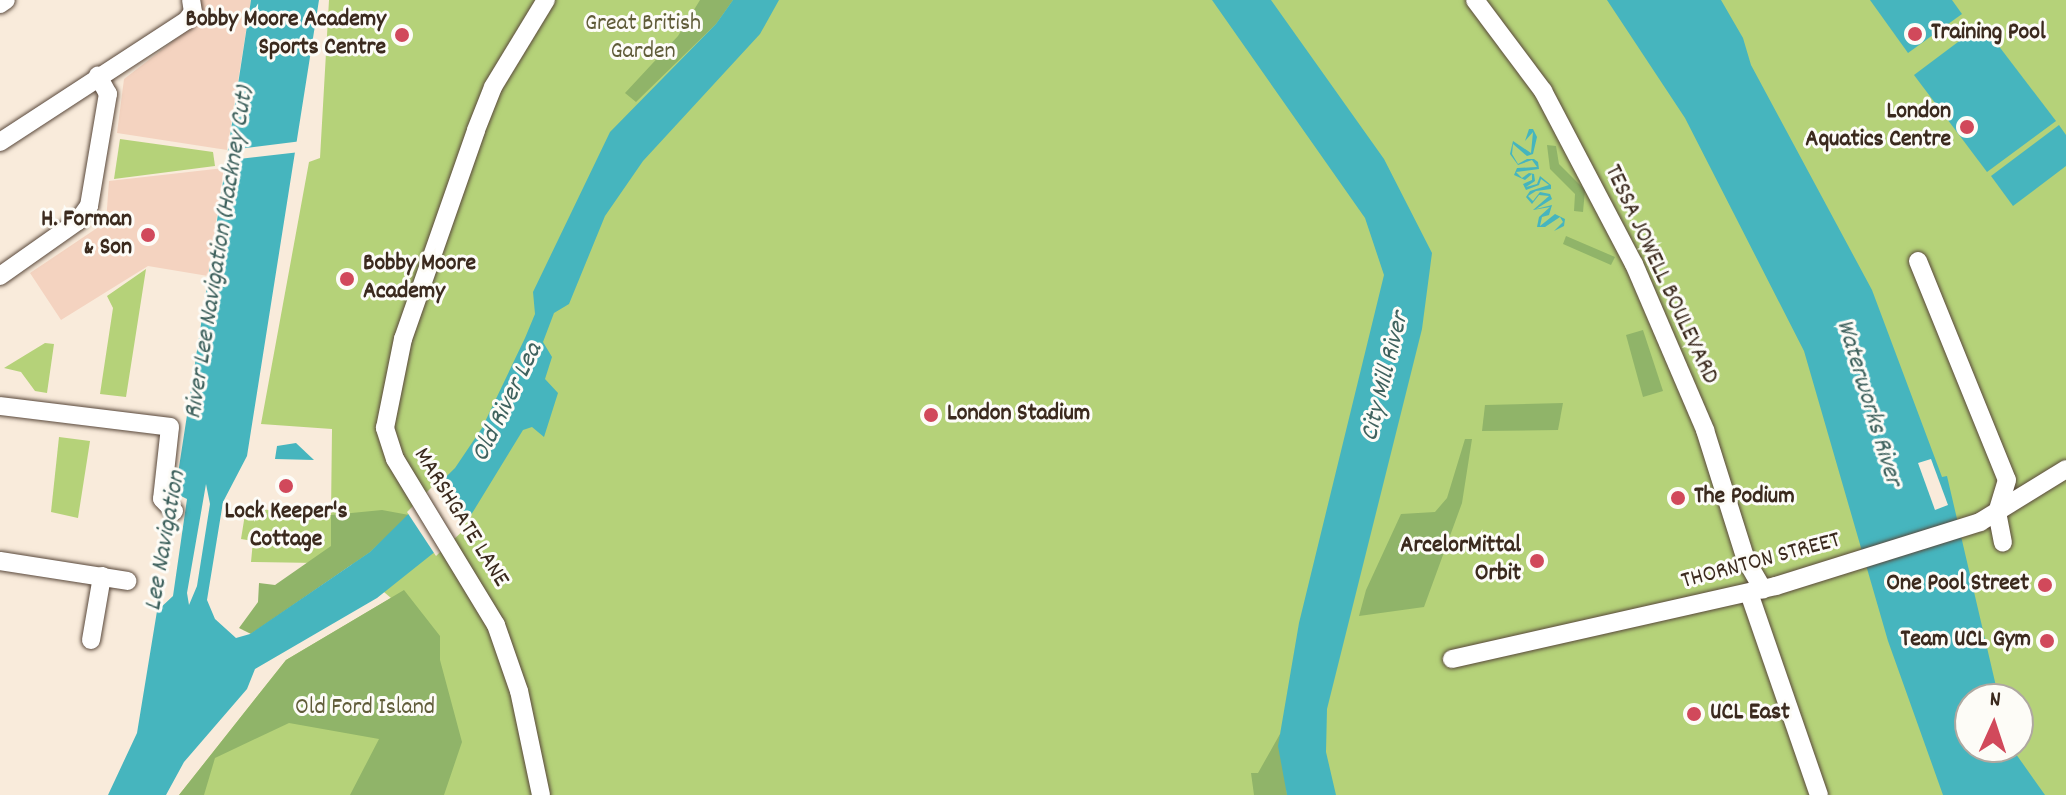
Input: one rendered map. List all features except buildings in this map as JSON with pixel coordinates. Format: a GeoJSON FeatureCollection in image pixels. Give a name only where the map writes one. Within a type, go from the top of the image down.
{"type":"FeatureCollection","features":[{"type":"Feature","properties":{"kind":"street"},"geometry":{"type":"LineString","coordinates":[[0,4],[6,0]]}},
{"type":"Feature","properties":{"kind":"street","name":"MARSHGATE LANE"},"geometry":{"type":"LineString","coordinates":[[541,795],[510,658],[459,558],[395,459],[385,415],[403,339],[476,130],[493,87],[546,0]]}},
{"type":"Feature","properties":{"kind":"street","name":"TESSA JOWELL BOULEVARD"},"geometry":{"type":"LineString","coordinates":[[1475,0],[1543,91],[1634,264],[1705,430],[1746,560],[1763,590],[1819,795]]}},
{"type":"Feature","properties":{"kind":"street"},"geometry":{"type":"LineString","coordinates":[[0,142],[98,76],[192,6]]}},
{"type":"Feature","properties":{"kind":"street"},"geometry":{"type":"LineString","coordinates":[[0,276],[78,221],[89,206],[108,94],[98,76]]}},
{"type":"Feature","properties":{"kind":"street"},"geometry":{"type":"LineString","coordinates":[[1918,261],[2007,480],[1997,512],[2003,542]]}},
{"type":"Feature","properties":{"kind":"street"},"geometry":{"type":"LineString","coordinates":[[0,406],[170,427],[162,499],[174,511]]}},
{"type":"Feature","properties":{"kind":"street","name":"THORNTON STREET"},"geometry":{"type":"LineString","coordinates":[[1452,659],[1763,590],[1980,522],[2066,469]]}},
{"type":"Feature","properties":{"kind":"street"},"geometry":{"type":"LineString","coordinates":[[0,561],[127,581]]}},
{"type":"Feature","properties":{"kind":"street"},"geometry":{"type":"LineString","coordinates":[[91,640],[102,576]]}},
{"type":"Feature","properties":{"kind":"shaded area"},"geometry":{"type":"Polygon","coordinates":[[[200,0],[251,0],[227,150],[117,133],[124,79],[202,19],[200,0]]]}},
{"type":"Feature","properties":{"kind":"shaded area","name":"H. Forman & Son"},"geometry":{"type":"Polygon","coordinates":[[[224,168],[208,276],[148,266],[61,320],[30,273],[106,222],[109,181],[224,168]]]}},
{"type":"Feature","properties":{"kind":"green space","name":"Great British Garden"},"geometry":{"type":"Polygon","coordinates":[[[329,0],[2066,0],[2066,795],[179,795],[286,660],[391,598],[351,564],[332,578],[317,563],[251,562],[253,541],[241,539],[246,508],[331,515],[332,429],[261,424],[309,162],[320,158],[329,0]]]}},
{"type":"Feature","properties":{"kind":"green space"},"geometry":{"type":"Polygon","coordinates":[[[700,0],[733,0],[716,24],[636,102],[625,93],[678,36],[700,0]]]}},
{"type":"Feature","properties":{"kind":"green space"},"geometry":{"type":"Polygon","coordinates":[[[120,139],[213,152],[215,166],[114,179],[120,139]]]}},
{"type":"Feature","properties":{"kind":"green space"},"geometry":{"type":"Polygon","coordinates":[[[1547,145],[1556,146],[1559,164],[1585,190],[1583,212],[1574,211],[1575,194],[1550,169],[1547,145]]]}},
{"type":"Feature","properties":{"kind":"green space"},"geometry":{"type":"Polygon","coordinates":[[[1566,236],[1615,257],[1611,265],[1563,244],[1566,236]]]}},
{"type":"Feature","properties":{"kind":"green space"},"geometry":{"type":"Polygon","coordinates":[[[146,269],[126,397],[100,394],[113,308],[107,296],[146,269]]]}},
{"type":"Feature","properties":{"kind":"green space"},"geometry":{"type":"Polygon","coordinates":[[[1643,330],[1663,391],[1643,397],[1626,335],[1643,330]]]}},
{"type":"Feature","properties":{"kind":"green space"},"geometry":{"type":"Polygon","coordinates":[[[45,343],[54,344],[47,393],[35,391],[21,372],[4,368],[45,343]]]}},
{"type":"Feature","properties":{"kind":"green space"},"geometry":{"type":"Polygon","coordinates":[[[1563,403],[1558,430],[1482,431],[1485,405],[1563,403]]]}},
{"type":"Feature","properties":{"kind":"green space"},"geometry":{"type":"Polygon","coordinates":[[[59,437],[90,441],[78,518],[51,512],[59,437]]]}},
{"type":"Feature","properties":{"kind":"green space"},"geometry":{"type":"Polygon","coordinates":[[[1465,439],[1472,439],[1462,503],[1424,607],[1359,616],[1366,590],[1401,514],[1435,512],[1447,498],[1465,439]]]}},
{"type":"Feature","properties":{"kind":"green space"},"geometry":{"type":"Polygon","coordinates":[[[382,510],[409,515],[370,552],[251,634],[239,628],[258,602],[259,583],[275,585],[331,546],[331,515],[382,510]]]}},
{"type":"Feature","properties":{"kind":"green space","name":"Old Ford Island"},"geometry":{"type":"Polygon","coordinates":[[[404,590],[440,636],[440,660],[462,742],[444,795],[350,795],[379,739],[289,723],[215,758],[204,795],[179,795],[286,660],[404,590]]]}},
{"type":"Feature","properties":{"kind":"green space"},"geometry":{"type":"Polygon","coordinates":[[[1280,734],[1287,795],[1254,795],[1251,773],[1258,773],[1280,734]]]}},
{"type":"Feature","properties":{"kind":"water"},"geometry":{"type":"Polygon","coordinates":[[[251,0],[319,0],[247,456],[223,502],[207,600],[215,619],[236,638],[250,634],[370,552],[455,468],[482,428],[525,338],[535,314],[533,292],[610,132],[716,24],[733,0],[779,0],[760,34],[643,161],[605,216],[569,304],[554,313],[543,342],[552,357],[545,379],[558,393],[544,437],[532,427],[523,430],[471,515],[441,547],[377,598],[255,669],[247,689],[184,762],[166,795],[108,795],[137,733],[157,611],[173,596],[187,499],[175,493],[251,0]],[[206,484],[187,593],[189,605],[197,586],[210,504],[206,484]]]}},
{"type":"Feature","properties":{"kind":"water","name":"City Mill River"},"geometry":{"type":"Polygon","coordinates":[[[1212,0],[1271,0],[1384,159],[1432,253],[1422,329],[1327,709],[1326,752],[1336,795],[1287,795],[1278,746],[1299,623],[1384,275],[1365,218],[1212,0]]]}},
{"type":"Feature","properties":{"kind":"water","name":"Waterworks River"},"geometry":{"type":"Polygon","coordinates":[[[1607,0],[1721,0],[1743,38],[1751,65],[1872,290],[1942,477],[1947,476],[1995,683],[1954,683],[1954,763],[2022,763],[2045,795],[1943,795],[1888,641],[1804,351],[1685,118],[1607,0]]]}},
{"type":"Feature","properties":{"kind":"water","name":"Training Pool"},"geometry":{"type":"Polygon","coordinates":[[[1870,0],[1952,0],[1962,14],[1908,53],[1870,0]]]}},
{"type":"Feature","properties":{"kind":"water"},"geometry":{"type":"Polygon","coordinates":[[[1982,24],[2056,121],[1987,172],[1914,75],[1982,24]]]}},
{"type":"Feature","properties":{"kind":"water"},"geometry":{"type":"Polygon","coordinates":[[[2059,125],[2066,135],[2066,166],[2013,206],[1991,176],[2059,125]]]}},
{"type":"Feature","properties":{"kind":"water"},"geometry":{"type":"Polygon","coordinates":[[[1529,129],[1533,129],[1537,137],[1533,154],[1527,156],[1513,144],[1512,154],[1518,164],[1534,159],[1539,169],[1516,172],[1522,178],[1529,173],[1534,174],[1535,181],[1526,187],[1537,184],[1540,176],[1551,185],[1551,189],[1536,191],[1528,196],[1533,201],[1540,192],[1550,194],[1552,199],[1536,209],[1552,205],[1549,215],[1542,217],[1540,226],[1555,214],[1565,219],[1564,226],[1554,231],[1563,222],[1560,217],[1545,227],[1537,227],[1539,217],[1550,207],[1533,210],[1549,196],[1539,195],[1532,204],[1526,197],[1530,191],[1549,185],[1541,179],[1539,185],[1526,190],[1523,184],[1532,180],[1532,174],[1525,180],[1514,175],[1517,168],[1537,167],[1532,160],[1518,165],[1510,154],[1513,141],[1531,153],[1533,132],[1525,141],[1529,129]]]}},
{"type":"Feature","properties":{"kind":"water"},"geometry":{"type":"Polygon","coordinates":[[[296,443],[314,460],[275,459],[277,446],[296,443]]]}},
{"type":"Feature","properties":{"kind":"pier"},"geometry":{"type":"Polygon","coordinates":[[[302,141],[300,152],[222,161],[223,151],[302,141]]]}},
{"type":"Feature","properties":{"kind":"pier"},"geometry":{"type":"Polygon","coordinates":[[[1931,459],[1948,505],[1935,510],[1918,463],[1931,459]]]}},
{"type":"Feature","properties":{"kind":"pier"},"geometry":{"type":"Polygon","coordinates":[[[438,481],[467,527],[436,556],[407,512],[438,481]]]}},
{"type":"Feature","properties":{"kind":"place","name":"Training Pool"},"geometry":{"type":"Point","coordinates":[1915,34]}},
{"type":"Feature","properties":{"kind":"place","name":"Bobby Moore Academy Sports Centre"},"geometry":{"type":"Point","coordinates":[402,35]}},
{"type":"Feature","properties":{"kind":"place","name":"London Aquatics Centre"},"geometry":{"type":"Point","coordinates":[1967,127]}},
{"type":"Feature","properties":{"kind":"place","name":"H. Forman & Son"},"geometry":{"type":"Point","coordinates":[148,235]}},
{"type":"Feature","properties":{"kind":"place","name":"Bobby Moore Academy"},"geometry":{"type":"Point","coordinates":[347,279]}},
{"type":"Feature","properties":{"kind":"place","name":"London Stadium"},"geometry":{"type":"Point","coordinates":[931,415]}},
{"type":"Feature","properties":{"kind":"place","name":"Lock Keeper's Cottage"},"geometry":{"type":"Point","coordinates":[286,486]}},
{"type":"Feature","properties":{"kind":"place","name":"The Podium"},"geometry":{"type":"Point","coordinates":[1678,498]}},
{"type":"Feature","properties":{"kind":"place","name":"ArcelorMittal Orbit"},"geometry":{"type":"Point","coordinates":[1537,561]}},
{"type":"Feature","properties":{"kind":"place","name":"One Pool Street"},"geometry":{"type":"Point","coordinates":[2045,585]}},
{"type":"Feature","properties":{"kind":"place","name":"Team UCL Gym"},"geometry":{"type":"Point","coordinates":[2047,641]}},
{"type":"Feature","properties":{"kind":"place","name":"UCL East"},"geometry":{"type":"Point","coordinates":[1694,714]}},
{"type":"Feature","properties":{"kind":"water label","name":"River Lee Navigation (Hackney Cut)"},"geometry":{"type":"Point","coordinates":[220,253]}},
{"type":"Feature","properties":{"kind":"water label","name":"Old River Lea"},"geometry":{"type":"Point","coordinates":[508,403]}},
{"type":"Feature","properties":{"kind":"water label","name":"Lee Navigation"},"geometry":{"type":"Point","coordinates":[166,541]}}]}
